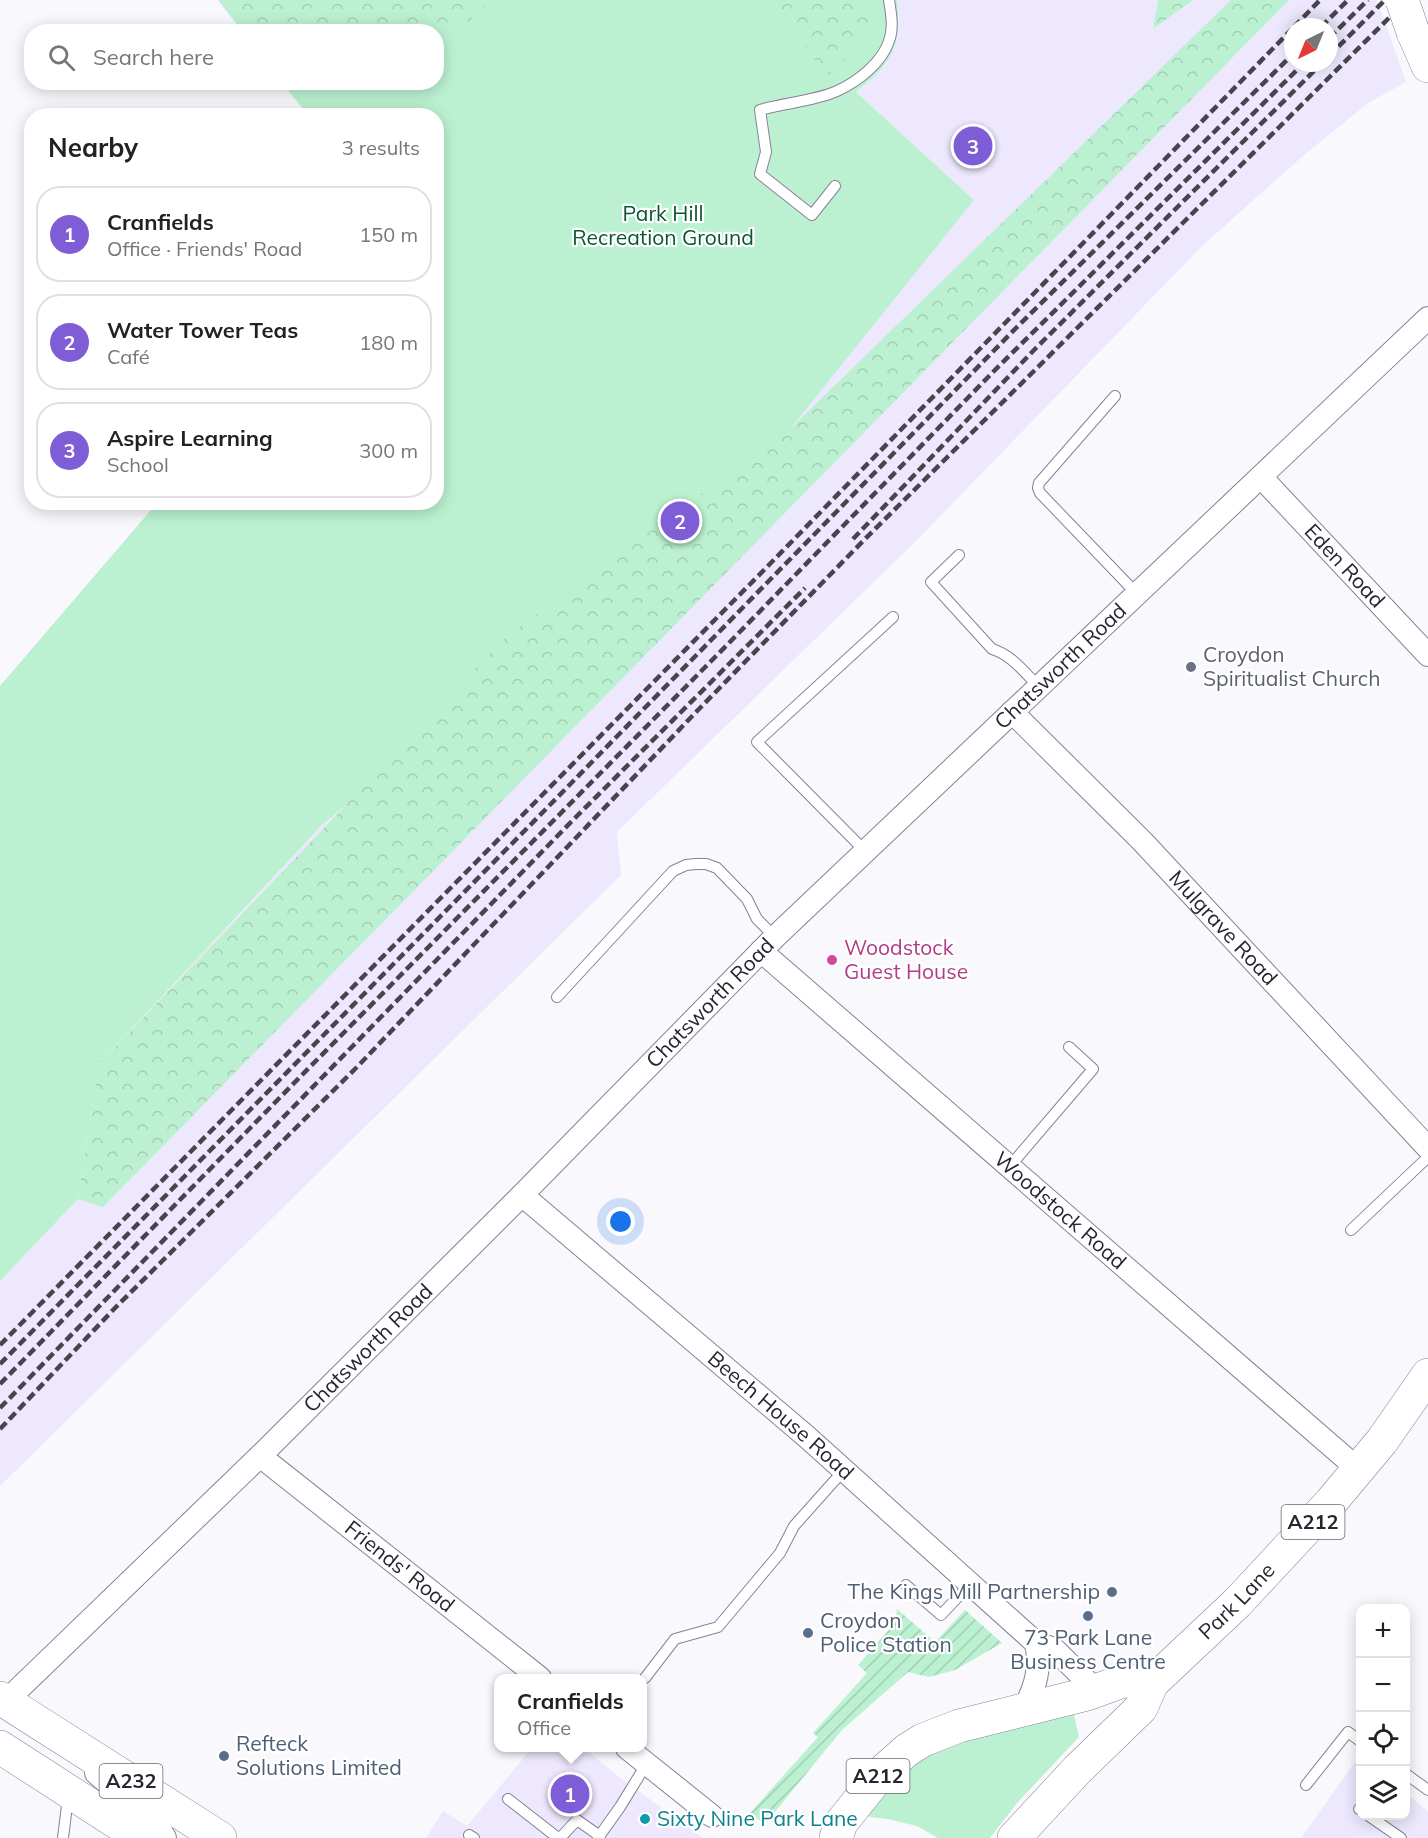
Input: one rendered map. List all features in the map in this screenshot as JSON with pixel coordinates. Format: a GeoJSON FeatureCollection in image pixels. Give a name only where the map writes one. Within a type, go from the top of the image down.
{"type":"FeatureCollection","features":[{"type":"Feature","properties":{"kind":"main road"},"geometry":{"type":"LineString","coordinates":[[1402,0],[1428,66]]}},
{"type":"Feature","properties":{"kind":"main road","name":"Park Lane"},"geometry":{"type":"LineString","coordinates":[[1014,1838],[1077,1770],[1141,1708],[1152,1683],[1237,1603],[1359,1470],[1428,1375]]}},
{"type":"Feature","properties":{"kind":"main road","name":"A212"},"geometry":{"type":"LineString","coordinates":[[836,1838],[841,1823],[881,1773],[907,1750],[938,1732],[1097,1691],[1123,1681],[1152,1683]]}},
{"type":"Feature","properties":{"kind":"main road","name":"A232"},"geometry":{"type":"LineString","coordinates":[[3,1700],[220,1838]]}},
{"type":"Feature","properties":{"kind":"main road","name":"A232"},"geometry":{"type":"LineString","coordinates":[[0,1747],[141,1838]]}},
{"type":"Feature","properties":{"kind":"street","name":"Chatsworth Road"},"geometry":{"type":"LineString","coordinates":[[3,1700],[260,1456],[522,1195],[768,944],[1428,318]]}},
{"type":"Feature","properties":{"kind":"street","name":"Eden Road"},"geometry":{"type":"LineString","coordinates":[[1261,477],[1428,655]]}},
{"type":"Feature","properties":{"kind":"street","name":"Mulgrave Road"},"geometry":{"type":"LineString","coordinates":[[1012,712],[1142,841],[1428,1148]]}},
{"type":"Feature","properties":{"kind":"street","name":"Woodstock Road"},"geometry":{"type":"LineString","coordinates":[[768,944],[1010,1166],[1359,1470]]}},
{"type":"Feature","properties":{"kind":"street","name":"Beech House Road"},"geometry":{"type":"LineString","coordinates":[[522,1195],[844,1470],[971,1582],[1036,1643],[1054,1649],[1097,1691]]}},
{"type":"Feature","properties":{"kind":"street","name":"Friends' Road"},"geometry":{"type":"LineString","coordinates":[[260,1456],[535,1674]]}},
{"type":"Feature","properties":{"kind":"street"},"geometry":{"type":"LineString","coordinates":[[1024,1709],[1034,1690],[1038,1675],[1040,1660],[1036,1643]]}},
{"type":"Feature","properties":{"kind":"street"},"geometry":{"type":"LineString","coordinates":[[41,1724],[160,1828],[165,1838]]}},
{"type":"Feature","properties":{"kind":"street"},"geometry":{"type":"LineString","coordinates":[[632,1752],[712,1816]]}},
{"type":"Feature","properties":{"kind":"lane"},"geometry":{"type":"LineString","coordinates":[[834,186],[812,215],[760,174],[766,153],[760,110],[836,92],[859,78],[878,60],[889,41],[892,19],[889,0]]}},
{"type":"Feature","properties":{"kind":"lane"},"geometry":{"type":"LineString","coordinates":[[1115,396],[1038,488],[1040,493],[1137,594]]}},
{"type":"Feature","properties":{"kind":"lane"},"geometry":{"type":"LineString","coordinates":[[959,555],[931,582],[992,649],[1002,652],[1039,687]]}},
{"type":"Feature","properties":{"kind":"lane"},"geometry":{"type":"LineString","coordinates":[[866,852],[757,742],[893,617]]}},
{"type":"Feature","properties":{"kind":"lane"},"geometry":{"type":"LineString","coordinates":[[557,997],[673,872],[686,865],[706,864],[717,868],[747,899],[768,944]]}},
{"type":"Feature","properties":{"kind":"lane"},"geometry":{"type":"LineString","coordinates":[[1010,1166],[1093,1069],[1070,1047]]}},
{"type":"Feature","properties":{"kind":"lane"},"geometry":{"type":"LineString","coordinates":[[1351,1230],[1428,1157]]}},
{"type":"Feature","properties":{"kind":"lane"},"geometry":{"type":"LineString","coordinates":[[647,1675],[675,1639],[718,1627],[780,1553],[794,1526],[844,1470]]}},
{"type":"Feature","properties":{"kind":"lane"},"geometry":{"type":"LineString","coordinates":[[906,1585],[941,1615],[971,1582]]}},
{"type":"Feature","properties":{"kind":"lane"},"geometry":{"type":"LineString","coordinates":[[1306,1785],[1348,1732],[1356,1738]]}},
{"type":"Feature","properties":{"kind":"lane"},"geometry":{"type":"LineString","coordinates":[[508,1800],[559,1838],[577,1820],[599,1837],[646,1763]]}},
{"type":"Feature","properties":{"kind":"lane"},"geometry":{"type":"LineString","coordinates":[[1410,1777],[1428,1790]]}},
{"type":"Feature","properties":{"kind":"lane"},"geometry":{"type":"LineString","coordinates":[[63,1838],[69,1791]]}},
{"type":"Feature","properties":{"kind":"lane"},"geometry":{"type":"LineString","coordinates":[[1376,1820],[1401,1838]]}},
{"type":"Feature","properties":{"kind":"shaded area"},"geometry":{"type":"Polygon","coordinates":[[[897,0],[1158,0],[1153,29],[1193,0],[1377,0],[1406,82],[1368,103],[1304,155],[1202,246],[919,538],[617,832],[621,875],[0,1486],[0,1281],[78,1199],[99,1064],[321,826],[385,770],[974,200],[856,92],[886,65],[896,44],[899,19],[897,0]]]}},
{"type":"Feature","properties":{"kind":"shaded area"},"geometry":{"type":"Polygon","coordinates":[[[529,1752],[589,1752],[619,1777],[703,1838],[426,1838],[443,1811],[467,1826],[529,1752]]]}},
{"type":"Feature","properties":{"kind":"shaded area"},"geometry":{"type":"Polygon","coordinates":[[[1356,1761],[1356,1820],[1410,1820],[1410,1797],[1428,1811],[1428,1838],[1301,1838],[1356,1761]]]}},
{"type":"Feature","properties":{"kind":"green space","name":"Park Hill Recreation Ground"},"geometry":{"type":"Polygon","coordinates":[[[218,0],[897,0],[898,30],[892,53],[878,73],[856,92],[974,200],[790,429],[321,826],[99,1064],[78,1199],[0,1281],[0,686],[151,510],[444,510],[444,108],[302,108],[288,90],[444,90],[444,24],[237,24],[218,0]]]}},
{"type":"Feature","properties":{"kind":"green space"},"geometry":{"type":"Polygon","coordinates":[[[232,0],[490,0],[463,27],[444,33],[444,24],[254,24],[232,0]]]}},
{"type":"Feature","properties":{"kind":"green space"},"geometry":{"type":"Polygon","coordinates":[[[776,0],[864,0],[874,32],[826,77],[776,0]]]}},
{"type":"Feature","properties":{"kind":"green space"},"geometry":{"type":"Polygon","coordinates":[[[1158,0],[1193,0],[1153,29],[1158,0]]]}},
{"type":"Feature","properties":{"kind":"green space"},"geometry":{"type":"Polygon","coordinates":[[[1231,0],[1289,0],[103,1207],[78,1199],[99,1064],[507,636],[790,429],[1231,0]]]}},
{"type":"Feature","properties":{"kind":"green space"},"geometry":{"type":"Polygon","coordinates":[[[897,1609],[935,1642],[965,1610],[1002,1643],[955,1670],[929,1677],[908,1672],[842,1730],[765,1824],[750,1813],[818,1737],[813,1733],[867,1673],[858,1665],[895,1623],[897,1609]]]}},
{"type":"Feature","properties":{"kind":"green space"},"geometry":{"type":"Polygon","coordinates":[[[1073,1710],[1079,1737],[1017,1803],[990,1838],[938,1838],[917,1826],[867,1815],[882,1792],[932,1751],[1073,1710]]]}},
{"type":"Feature","properties":{"kind":"railway"},"geometry":{"type":"LineString","coordinates":[[1303,18],[1320,0]]}},
{"type":"Feature","properties":{"kind":"railway"},"geometry":{"type":"LineString","coordinates":[[1330,18],[1348,0]]}},
{"type":"Feature","properties":{"kind":"railway"},"geometry":{"type":"LineString","coordinates":[[1338,29],[1368,0]]}},
{"type":"Feature","properties":{"kind":"railway"},"geometry":{"type":"LineString","coordinates":[[1338,47],[1385,0]]}},
{"type":"Feature","properties":{"kind":"railway"},"geometry":{"type":"LineString","coordinates":[[0,1429],[115,1308],[356,1068],[865,539],[1407,0]]}},
{"type":"Feature","properties":{"kind":"railway"},"geometry":{"type":"LineString","coordinates":[[0,1345],[763,571],[1284,37]]}},
{"type":"Feature","properties":{"kind":"railway"},"geometry":{"type":"LineString","coordinates":[[0,1364],[1016,328],[1284,63]]}},
{"type":"Feature","properties":{"kind":"railway"},"geometry":{"type":"LineString","coordinates":[[0,1384],[995,370],[1295,72]]}},
{"type":"Feature","properties":{"kind":"railway"},"geometry":{"type":"LineString","coordinates":[[853,539],[1035,349],[1313,72]]}},
{"type":"Feature","properties":{"kind":"railway"},"geometry":{"type":"LineString","coordinates":[[0,1408],[571,822],[805,588]]}},
{"type":"Feature","properties":{"kind":"place","name":"Aspire Learning"},"geometry":{"type":"Point","coordinates":[973,146]}},
{"type":"Feature","properties":{"kind":"place","name":"Water Tower Teas"},"geometry":{"type":"Point","coordinates":[680,521]}},
{"type":"Feature","properties":{"kind":"place","name":"Croydon Spiritualist Church"},"geometry":{"type":"Point","coordinates":[1191,667]}},
{"type":"Feature","properties":{"kind":"place","name":"Woodstock Guest House"},"geometry":{"type":"Point","coordinates":[832,960]}},
{"type":"Feature","properties":{"kind":"place","name":"The Kings Mill Partnership"},"geometry":{"type":"Point","coordinates":[1112,1592]}},
{"type":"Feature","properties":{"kind":"place","name":"73 Park Lane Business Centre"},"geometry":{"type":"Point","coordinates":[1088,1616]}},
{"type":"Feature","properties":{"kind":"place","name":"Croydon Police Station"},"geometry":{"type":"Point","coordinates":[808,1633]}},
{"type":"Feature","properties":{"kind":"place","name":"Refteck Solutions Limited"},"geometry":{"type":"Point","coordinates":[224,1756]}},
{"type":"Feature","properties":{"kind":"place","name":"Cranfields"},"geometry":{"type":"Point","coordinates":[570,1794]}},
{"type":"Feature","properties":{"kind":"place","name":"Sixty Nine Park Lane"},"geometry":{"type":"Point","coordinates":[645,1819]}}]}
